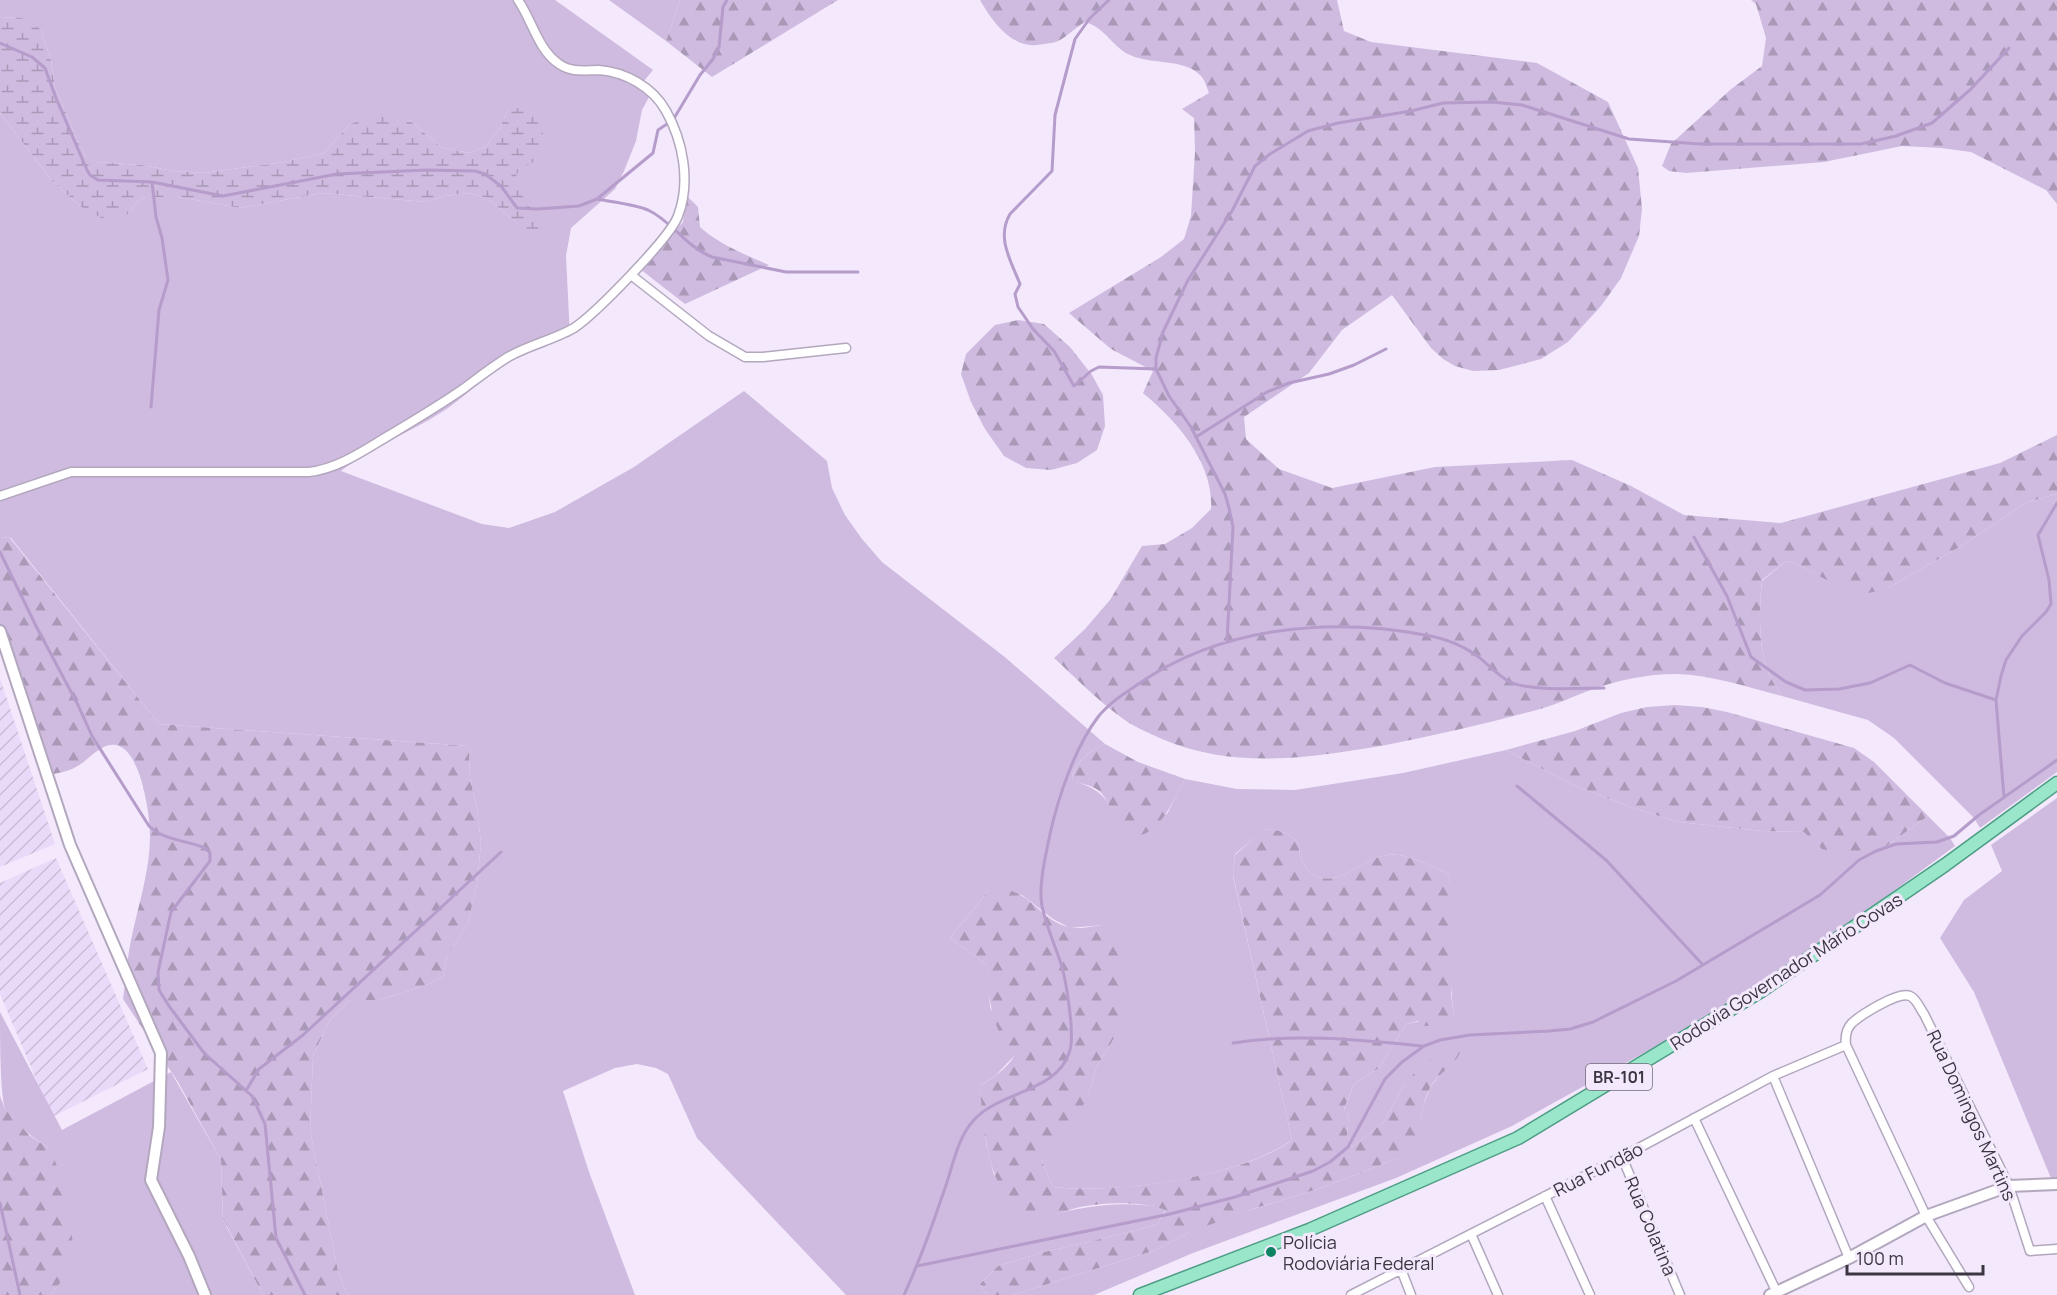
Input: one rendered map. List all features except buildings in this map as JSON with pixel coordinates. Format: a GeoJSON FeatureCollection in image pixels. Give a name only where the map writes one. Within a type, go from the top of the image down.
{"type":"FeatureCollection","features":[{"type":"Feature","properties":{"kind":"main road","name":"Rodovia Governador Mário Covas"},"geometry":{"type":"LineString","coordinates":[[1140,1295],[1309,1230],[1518,1138],[1761,991],[1946,865],[2057,783]]}},
{"type":"Feature","properties":{"kind":"street"},"geometry":{"type":"LineString","coordinates":[[0,496],[71,472],[309,472],[333,467],[414,420],[507,358],[574,327],[631,275],[673,226],[683,198],[685,174],[682,158],[666,111],[645,86],[631,79],[606,71],[571,70],[560,64],[542,45],[518,0]]}},
{"type":"Feature","properties":{"kind":"street"},"geometry":{"type":"LineString","coordinates":[[631,275],[709,336],[745,357],[846,348]]}},
{"type":"Feature","properties":{"kind":"street"},"geometry":{"type":"LineString","coordinates":[[0,631],[70,845],[161,1053],[159,1127],[151,1180],[189,1256],[205,1295]]}},
{"type":"Feature","properties":{"kind":"street","name":"Rua Domingos Martins"},"geometry":{"type":"LineString","coordinates":[[1846,1042],[1846,1034],[1851,1024],[1898,996],[1905,995],[1914,999],[1924,1014],[2009,1186],[2030,1251],[2057,1248]]}},
{"type":"Feature","properties":{"kind":"street"},"geometry":{"type":"LineString","coordinates":[[1846,1042],[1926,1216],[1969,1287]]}},
{"type":"Feature","properties":{"kind":"street","name":"Rua Fundão"},"geometry":{"type":"LineString","coordinates":[[1351,1295],[1622,1157],[1773,1076],[1846,1042]]}},
{"type":"Feature","properties":{"kind":"street"},"geometry":{"type":"LineString","coordinates":[[1773,1076],[1849,1258]]}},
{"type":"Feature","properties":{"kind":"street"},"geometry":{"type":"LineString","coordinates":[[1694,1118],[1775,1294],[1849,1258],[1926,1216],[2009,1186],[2057,1184]]}},
{"type":"Feature","properties":{"kind":"street","name":"Rua Colatina"},"geometry":{"type":"LineString","coordinates":[[1622,1157],[1680,1295]]}},
{"type":"Feature","properties":{"kind":"street"},"geometry":{"type":"LineString","coordinates":[[1545,1196],[1590,1295]]}},
{"type":"Feature","properties":{"kind":"street"},"geometry":{"type":"LineString","coordinates":[[1471,1234],[1498,1295]]}},
{"type":"Feature","properties":{"kind":"street"},"geometry":{"type":"LineString","coordinates":[[1401,1269],[1411,1295]]}},
{"type":"Feature","properties":{"kind":"shaded area"},"geometry":{"type":"Polygon","coordinates":[[[0,678],[55,844],[0,867],[0,678]]]}},
{"type":"Feature","properties":{"kind":"shaded area"},"geometry":{"type":"Polygon","coordinates":[[[56,858],[148,1069],[52,1117],[0,994],[0,883],[56,858]]]}},
{"type":"Feature","properties":{"kind":"green space"},"geometry":{"type":"Polygon","coordinates":[[[0,0],[555,0],[653,70],[639,87],[649,97],[642,110],[636,141],[615,189],[571,228],[566,256],[570,337],[534,345],[518,353],[448,408],[366,454],[341,471],[482,524],[509,528],[555,512],[634,467],[744,391],[827,461],[832,488],[845,515],[882,562],[1006,658],[1105,744],[1083,758],[1075,768],[1072,780],[1096,790],[1109,804],[1117,821],[1167,814],[1185,779],[1237,789],[1295,790],[1403,773],[1506,750],[1573,785],[1633,808],[1679,822],[1762,831],[1804,832],[1885,847],[1928,816],[1955,846],[1786,970],[1678,1034],[1512,1126],[1396,1178],[1193,1253],[1094,1295],[1013,1295],[1156,1250],[1187,1233],[1221,1219],[1321,1188],[1396,1159],[1419,1125],[1431,1086],[1454,1061],[1404,1084],[1384,1122],[1352,1147],[1347,1134],[1349,1115],[1344,1110],[1354,1084],[1379,1068],[1406,1024],[1454,1015],[1449,874],[1411,858],[1387,855],[1371,860],[1339,877],[1322,878],[1314,875],[1305,867],[1295,839],[1283,832],[1265,829],[1235,854],[1233,876],[1292,1140],[1269,1153],[1210,1173],[1177,1180],[1110,1188],[1053,1187],[1042,1161],[1089,1093],[1096,1068],[1116,1035],[1103,925],[1070,928],[1053,919],[1022,895],[989,890],[950,938],[987,965],[990,1007],[1014,1056],[996,1075],[980,1086],[986,1143],[994,1175],[1052,1215],[1095,1206],[1123,1204],[1152,1206],[1166,1209],[1157,1224],[998,1266],[980,1284],[987,1295],[846,1295],[697,1138],[668,1074],[656,1068],[637,1064],[615,1068],[563,1091],[589,1172],[635,1295],[347,1295],[338,1271],[310,1130],[313,1056],[329,1021],[350,1000],[380,1000],[432,983],[443,976],[447,957],[468,923],[477,884],[481,843],[470,778],[469,746],[159,724],[11,538],[0,537],[0,113],[52,181],[80,206],[127,215],[138,201],[145,197],[179,197],[240,208],[322,193],[427,202],[445,196],[469,193],[487,198],[518,224],[532,208],[512,182],[520,168],[508,110],[499,130],[485,147],[469,153],[441,147],[408,119],[350,124],[324,153],[284,162],[204,173],[95,162],[86,156],[78,142],[55,87],[51,60],[41,30],[16,17],[0,18],[0,0]]]}},
{"type":"Feature","properties":{"kind":"green space"},"geometry":{"type":"Polygon","coordinates":[[[609,0],[680,0],[666,41],[609,0]]]}},
{"type":"Feature","properties":{"kind":"green space"},"geometry":{"type":"Polygon","coordinates":[[[680,0],[838,0],[712,77],[666,41],[680,0]]]}},
{"type":"Feature","properties":{"kind":"green space"},"geometry":{"type":"Polygon","coordinates":[[[980,0],[1337,0],[1344,31],[1371,42],[1537,63],[1608,102],[1638,168],[1642,209],[1639,236],[1621,278],[1601,306],[1568,342],[1541,359],[1499,370],[1473,371],[1455,366],[1431,348],[1392,295],[1342,330],[1309,373],[1244,417],[1246,439],[1279,469],[1332,488],[1435,467],[1572,460],[1631,486],[1684,515],[1781,523],[2000,463],[2057,435],[2057,494],[2027,502],[1963,545],[1886,589],[1864,594],[1838,586],[1795,563],[1786,561],[1762,580],[1760,602],[1762,650],[1771,678],[1782,696],[1703,677],[1665,674],[1643,676],[1601,686],[1540,709],[1463,728],[1386,745],[1329,754],[1245,758],[1189,749],[1162,739],[1131,724],[1113,711],[1054,658],[1085,629],[1110,600],[1142,546],[1165,544],[1192,528],[1211,509],[1210,492],[1200,459],[1191,444],[1168,416],[1143,393],[1153,371],[1111,349],[1069,313],[1161,257],[1184,239],[1191,216],[1195,152],[1194,118],[1182,109],[1209,93],[1205,82],[1194,70],[1177,64],[1130,55],[1104,33],[1085,22],[1056,42],[1033,45],[1023,43],[1006,34],[998,26],[980,0]]]}},
{"type":"Feature","properties":{"kind":"green space"},"geometry":{"type":"Polygon","coordinates":[[[1751,0],[2057,0],[2057,204],[2046,190],[1971,152],[1941,148],[1902,146],[1824,162],[1686,173],[1669,171],[1662,166],[1671,144],[1730,90],[1762,66],[1766,38],[1756,4],[1751,0]]]}},
{"type":"Feature","properties":{"kind":"green space"},"geometry":{"type":"Polygon","coordinates":[[[16,17],[29,20],[41,30],[51,60],[55,87],[78,142],[86,156],[96,162],[204,173],[284,162],[324,153],[350,124],[378,115],[408,119],[441,147],[469,153],[485,147],[499,130],[508,110],[519,108],[531,114],[543,129],[543,145],[534,162],[520,168],[513,182],[541,223],[535,234],[518,224],[487,198],[469,193],[445,196],[427,202],[322,193],[240,208],[179,197],[145,197],[138,201],[127,215],[105,220],[80,206],[52,181],[0,113],[0,18],[16,17]]]}},
{"type":"Feature","properties":{"kind":"green space"},"geometry":{"type":"Polygon","coordinates":[[[687,196],[698,207],[700,227],[724,244],[769,265],[685,304],[640,269],[683,222],[687,196]]]}},
{"type":"Feature","properties":{"kind":"green space"},"geometry":{"type":"Polygon","coordinates":[[[1018,320],[1044,324],[1070,347],[1092,375],[1103,395],[1105,426],[1097,450],[1077,463],[1051,470],[1026,468],[1004,456],[985,429],[971,402],[961,374],[966,354],[995,325],[1018,320]]]}},
{"type":"Feature","properties":{"kind":"green space"},"geometry":{"type":"Polygon","coordinates":[[[2057,494],[2057,772],[1980,828],[1974,818],[1894,738],[1868,720],[1782,696],[1769,674],[1762,650],[1760,614],[1762,581],[1786,561],[1814,573],[1886,589],[1963,545],[2027,502],[2057,494]]]}},
{"type":"Feature","properties":{"kind":"green space"},"geometry":{"type":"Polygon","coordinates":[[[0,537],[10,538],[159,724],[469,746],[470,778],[481,843],[477,884],[468,923],[447,957],[443,976],[432,983],[380,1000],[350,1000],[329,1021],[313,1056],[310,1130],[338,1271],[347,1295],[263,1295],[223,1219],[221,1160],[178,1082],[123,999],[130,947],[146,875],[150,836],[146,799],[138,770],[125,749],[110,745],[100,749],[72,769],[45,775],[0,646],[0,537]]]}},
{"type":"Feature","properties":{"kind":"green space"},"geometry":{"type":"Polygon","coordinates":[[[1675,705],[1727,712],[1854,748],[1874,762],[1928,816],[1885,847],[1848,854],[1822,849],[1804,832],[1762,831],[1679,822],[1633,808],[1573,785],[1506,750],[1575,731],[1621,713],[1647,707],[1675,705]]]}},
{"type":"Feature","properties":{"kind":"green space"},"geometry":{"type":"Polygon","coordinates":[[[1105,744],[1138,762],[1185,779],[1166,813],[1148,832],[1138,835],[1128,832],[1117,821],[1098,790],[1072,781],[1079,763],[1088,754],[1105,744]]]}},
{"type":"Feature","properties":{"kind":"green space"},"geometry":{"type":"Polygon","coordinates":[[[2057,798],[2057,1183],[2053,1183],[1974,992],[1940,938],[1964,900],[2002,871],[1991,845],[2057,798]]]}},
{"type":"Feature","properties":{"kind":"green space"},"geometry":{"type":"Polygon","coordinates":[[[1264,829],[1283,832],[1295,839],[1305,867],[1314,875],[1322,878],[1339,877],[1371,860],[1387,855],[1411,858],[1449,874],[1455,938],[1451,994],[1454,1015],[1440,1025],[1425,1026],[1418,1021],[1406,1024],[1379,1068],[1354,1084],[1344,1109],[1349,1115],[1347,1134],[1352,1147],[1384,1122],[1404,1084],[1424,1063],[1461,1048],[1456,1059],[1430,1088],[1424,1102],[1417,1147],[1396,1159],[1321,1188],[1187,1233],[1156,1250],[1013,1295],[987,1295],[980,1284],[998,1266],[1157,1224],[1166,1210],[1145,1205],[1112,1203],[1080,1207],[1053,1215],[1032,1215],[1015,1206],[1003,1191],[988,1149],[980,1086],[1003,1069],[1014,1056],[996,1025],[988,989],[987,965],[950,938],[989,890],[1003,889],[1023,897],[1058,923],[1077,928],[1103,925],[1121,939],[1124,957],[1124,989],[1116,1035],[1096,1068],[1089,1093],[1078,1116],[1042,1161],[1053,1187],[1079,1189],[1143,1185],[1211,1173],[1242,1164],[1270,1153],[1292,1140],[1233,875],[1235,855],[1264,829]]]}},
{"type":"Feature","properties":{"kind":"green space"},"geometry":{"type":"Polygon","coordinates":[[[0,1012],[62,1130],[171,1072],[221,1160],[223,1220],[263,1295],[50,1295],[61,1282],[50,1149],[20,1126],[5,1109],[1,1077],[0,1012]]]}},
{"type":"Feature","properties":{"kind":"green space"},"geometry":{"type":"Polygon","coordinates":[[[0,1096],[5,1109],[29,1135],[50,1149],[61,1176],[73,1243],[61,1282],[50,1295],[0,1295],[0,1096]]]}},
{"type":"Feature","properties":{"kind":"waterway"},"geometry":{"type":"LineString","coordinates":[[0,43],[32,57],[45,68],[87,170],[98,180],[152,182],[223,196],[337,174],[427,170],[475,171],[485,174],[501,186],[517,208],[538,209],[579,206],[597,199],[653,153],[658,130],[673,120],[719,47],[723,7],[727,0]]}},
{"type":"Feature","properties":{"kind":"waterway"},"geometry":{"type":"LineString","coordinates":[[1109,0],[1090,18],[1075,39],[1055,115],[1052,171],[1010,214],[1004,232],[1006,249],[1020,284],[1015,294],[1018,307],[1033,329],[1054,351],[1074,386],[1099,367],[1156,369]]}},
{"type":"Feature","properties":{"kind":"waterway"},"geometry":{"type":"LineString","coordinates":[[1227,642],[1233,527],[1229,508],[1225,494],[1191,427],[1169,396],[1156,369],[1156,358],[1163,332],[1188,280],[1232,211],[1255,166],[1270,154],[1308,131],[1338,123],[1411,111],[1443,103],[1492,102],[1522,105],[1629,139],[1701,144],[1861,144],[1896,136],[1932,123],[1971,89],[2009,48]]}},
{"type":"Feature","properties":{"kind":"waterway"},"geometry":{"type":"LineString","coordinates":[[151,407],[159,310],[168,280],[152,182]]}},
{"type":"Feature","properties":{"kind":"waterway"},"geometry":{"type":"LineString","coordinates":[[597,199],[648,210],[694,247],[712,257],[786,272],[858,272]]}},
{"type":"Feature","properties":{"kind":"waterway"},"geometry":{"type":"LineString","coordinates":[[1196,437],[1267,392],[1289,383],[1329,374],[1354,365],[1386,349]]}},
{"type":"Feature","properties":{"kind":"waterway"},"geometry":{"type":"LineString","coordinates":[[2004,797],[1996,700],[2006,660],[2022,636],[2051,604],[2049,580],[2038,535],[2057,503]]}},
{"type":"Feature","properties":{"kind":"waterway"},"geometry":{"type":"LineString","coordinates":[[1694,537],[1727,596],[1751,657],[1786,682],[1805,690],[1839,689],[1870,683],[1910,665],[1945,683],[1996,700]]}},
{"type":"Feature","properties":{"kind":"waterway"},"geometry":{"type":"LineString","coordinates":[[0,552],[92,736],[149,826],[165,836],[199,846],[210,853],[210,861],[171,912],[158,972],[159,990],[204,1053],[252,1096],[265,1124],[276,1238],[305,1295]]}},
{"type":"Feature","properties":{"kind":"waterway"},"geometry":{"type":"LineString","coordinates":[[904,1295],[931,1228],[959,1144],[968,1128],[984,1111],[1052,1076],[1062,1066],[1070,1050],[1071,1023],[1066,986],[1044,913],[1041,898],[1042,880],[1053,820],[1068,773],[1090,729],[1102,712],[1112,703],[1172,664],[1205,649],[1241,638],[1277,631],[1314,628],[1352,627],[1432,636],[1467,650],[1504,679],[1517,684],[1555,689],[1604,688]]}},
{"type":"Feature","properties":{"kind":"waterway"},"geometry":{"type":"LineString","coordinates":[[917,1266],[1170,1214],[1235,1197],[1313,1171],[1330,1162],[1348,1147],[1385,1079],[1402,1062],[1424,1046],[1440,1040],[1470,1035],[1570,1029],[1593,1022],[1676,981],[1820,895],[1859,860],[1876,851],[1896,844],[1937,842],[1954,836],[1979,815],[2057,760]]}},
{"type":"Feature","properties":{"kind":"waterway"},"geometry":{"type":"LineString","coordinates":[[1517,786],[1606,860],[1703,965]]}},
{"type":"Feature","properties":{"kind":"waterway"},"geometry":{"type":"LineString","coordinates":[[247,1089],[259,1069],[303,1035],[501,852]]}},
{"type":"Feature","properties":{"kind":"waterway"},"geometry":{"type":"LineString","coordinates":[[1233,1043],[1304,1038],[1422,1046]]}},
{"type":"Feature","properties":{"kind":"waterway"},"geometry":{"type":"LineString","coordinates":[[0,1203],[20,1295]]}},
{"type":"Feature","properties":{"kind":"place","name":"Polícia Rodoviária Federal"},"geometry":{"type":"Point","coordinates":[1271,1252]}}]}
